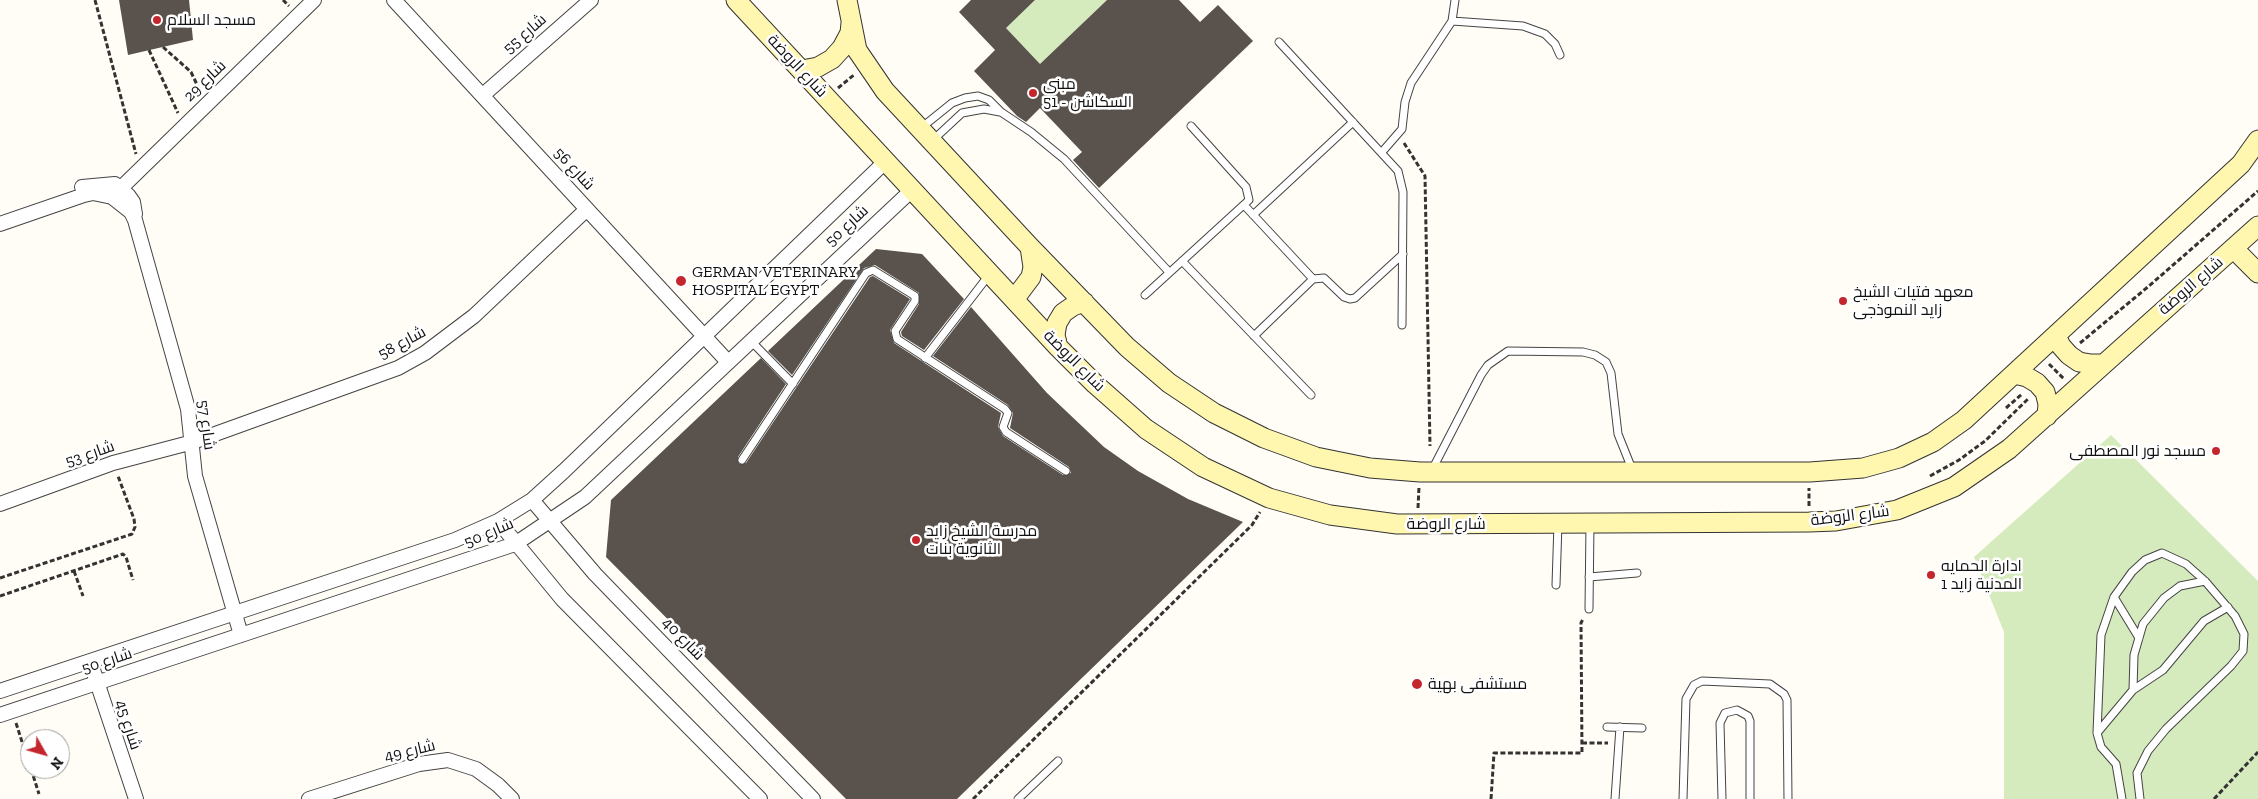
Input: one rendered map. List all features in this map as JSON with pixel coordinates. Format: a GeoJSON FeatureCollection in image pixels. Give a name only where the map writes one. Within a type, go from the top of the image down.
{"type":"FeatureCollection","features":[{"type":"Feature","properties":{"kind":"street","name":"شارع 29"},"geometry":{"type":"LineString","coordinates":[[121,188],[314,0]]}},
{"type":"Feature","properties":{"kind":"street","name":"شارع 56"},"geometry":{"type":"LineString","coordinates":[[394,0],[728,362]]}},
{"type":"Feature","properties":{"kind":"street","name":"شارع 55"},"geometry":{"type":"LineString","coordinates":[[482,95],[591,0]]}},
{"type":"Feature","properties":{"kind":"street","name":"شارع الروضة"},"geometry":{"type":"LineString","coordinates":[[736,0],[1058,347],[1095,384],[1146,429],[1202,467],[1269,498],[1330,515],[1397,524],[1809,522],[1836,521],[1897,510],[1954,487],[2009,450],[2102,364],[2258,226]]}},
{"type":"Feature","properties":{"kind":"street"},"geometry":{"type":"LineString","coordinates":[[802,70],[818,67],[832,59],[842,48],[850,33],[850,6]]}},
{"type":"Feature","properties":{"kind":"street"},"geometry":{"type":"LineString","coordinates":[[850,6],[857,50],[885,91],[1126,347],[1168,383],[1214,413],[1264,438],[1316,456],[1370,468],[1425,472],[1810,472],[1863,468],[1899,458],[1933,442],[1964,420],[2241,164],[2258,140]]}},
{"type":"Feature","properties":{"kind":"street","name":"شارع 50"},"geometry":{"type":"LineString","coordinates":[[0,691],[455,540],[498,521],[532,500],[886,160]]}},
{"type":"Feature","properties":{"kind":"street"},"geometry":{"type":"LineString","coordinates":[[0,214],[83,187],[107,184],[121,188]]}},
{"type":"Feature","properties":{"kind":"street","name":"شارع 57"},"geometry":{"type":"LineString","coordinates":[[121,188],[133,202],[135,220],[188,409],[193,442],[195,476],[241,635]]}},
{"type":"Feature","properties":{"kind":"street","name":"شارع 50"},"geometry":{"type":"LineString","coordinates":[[6,713],[515,544],[585,497],[750,340],[913,189]]}},
{"type":"Feature","properties":{"kind":"street","name":"شارع 57"},"geometry":{"type":"LineString","coordinates":[[0,224],[93,193],[103,194],[119,201],[135,220]]}},
{"type":"Feature","properties":{"kind":"street","name":"شارع 58"},"geometry":{"type":"LineString","coordinates":[[193,442],[398,368],[425,353],[474,316],[587,209]]}},
{"type":"Feature","properties":{"kind":"street"},"geometry":{"type":"LineString","coordinates":[[1012,297],[1019,293],[1031,277],[1033,267],[1030,247]]}},
{"type":"Feature","properties":{"kind":"street"},"geometry":{"type":"LineString","coordinates":[[2234,249],[2258,273]]}},
{"type":"Feature","properties":{"kind":"street"},"geometry":{"type":"LineString","coordinates":[[1058,347],[1056,329],[1063,313],[1073,306],[1084,302]]}},
{"type":"Feature","properties":{"kind":"street"},"geometry":{"type":"LineString","coordinates":[[2056,336],[2061,346],[2074,358],[2091,364],[2102,364]]}},
{"type":"Feature","properties":{"kind":"street"},"geometry":{"type":"LineString","coordinates":[[2015,374],[2032,380],[2045,392],[2048,404],[2047,416]]}},
{"type":"Feature","properties":{"kind":"street","name":"شارع 53"},"geometry":{"type":"LineString","coordinates":[[0,504],[113,463],[193,442]]}},
{"type":"Feature","properties":{"kind":"street","name":"شارع 40"},"geometry":{"type":"LineString","coordinates":[[532,500],[595,574],[813,799]]}},
{"type":"Feature","properties":{"kind":"street"},"geometry":{"type":"LineString","coordinates":[[498,521],[562,600],[760,799]]}},
{"type":"Feature","properties":{"kind":"street","name":"شارع 45"},"geometry":{"type":"LineString","coordinates":[[90,661],[136,799]]}},
{"type":"Feature","properties":{"kind":"street","name":"شارع 49"},"geometry":{"type":"LineString","coordinates":[[308,799],[419,764],[448,760],[476,769],[512,799]]}},
{"type":"Feature","properties":{"kind":"lane"},"geometry":{"type":"LineString","coordinates":[[1382,152],[1398,135],[1411,83],[1452,21],[1455,0]]}},
{"type":"Feature","properties":{"kind":"lane"},"geometry":{"type":"LineString","coordinates":[[1452,21],[1524,26],[1545,34],[1556,44],[1560,55]]}},
{"type":"Feature","properties":{"kind":"lane"},"geometry":{"type":"LineString","coordinates":[[1279,42],[1382,152],[1398,171],[1402,180],[1402,325]]}},
{"type":"Feature","properties":{"kind":"lane"},"geometry":{"type":"LineString","coordinates":[[926,135],[952,103],[978,96],[989,100],[1001,112],[1032,132],[1064,160],[1169,272]]}},
{"type":"Feature","properties":{"kind":"lane"},"geometry":{"type":"LineString","coordinates":[[926,135],[962,113],[984,109],[1001,112]]}},
{"type":"Feature","properties":{"kind":"lane"},"geometry":{"type":"LineString","coordinates":[[1253,215],[1353,122]]}},
{"type":"Feature","properties":{"kind":"lane"},"geometry":{"type":"LineString","coordinates":[[1145,295],[1249,200],[1246,187],[1191,126]]}},
{"type":"Feature","properties":{"kind":"lane"},"geometry":{"type":"LineString","coordinates":[[1244,205],[1313,278]]}},
{"type":"Feature","properties":{"kind":"lane"},"geometry":{"type":"LineString","coordinates":[[1254,336],[1313,278],[1324,278],[1344,297],[1356,298],[1403,254]]}},
{"type":"Feature","properties":{"kind":"lane"},"geometry":{"type":"LineString","coordinates":[[1182,261],[1311,394]]}},
{"type":"Feature","properties":{"kind":"lane"},"geometry":{"type":"LineString","coordinates":[[742,460],[869,270],[876,271],[915,296],[915,301],[894,334],[897,339],[1005,408],[1008,413],[1003,426],[1006,432],[1066,471]]}},
{"type":"Feature","properties":{"kind":"lane"},"geometry":{"type":"LineString","coordinates":[[925,358],[990,273]]}},
{"type":"Feature","properties":{"kind":"lane"},"geometry":{"type":"LineString","coordinates":[[750,340],[793,384]]}},
{"type":"Feature","properties":{"kind":"lane"},"geometry":{"type":"LineString","coordinates":[[1425,472],[1481,375],[1492,361],[1508,351],[1583,352],[1595,354],[1606,362],[1611,373],[1618,434],[1624,454],[1634,472]]}},
{"type":"Feature","properties":{"kind":"lane"},"geometry":{"type":"LineString","coordinates":[[1556,585],[1558,523]]}},
{"type":"Feature","properties":{"kind":"lane"},"geometry":{"type":"LineString","coordinates":[[1589,609],[1590,523]]}},
{"type":"Feature","properties":{"kind":"lane"},"geometry":{"type":"LineString","coordinates":[[2122,799],[2116,764],[2111,755],[2101,747],[2097,733],[2100,635],[2114,596],[2132,572],[2145,560],[2162,554],[2186,564],[2205,581],[2228,607],[2244,634],[2243,651],[2231,666],[2166,729],[2148,751],[2137,773],[2140,799]]}},
{"type":"Feature","properties":{"kind":"lane"},"geometry":{"type":"LineString","coordinates":[[1590,577],[1637,573]]}},
{"type":"Feature","properties":{"kind":"lane"},"geometry":{"type":"LineString","coordinates":[[2133,690],[2134,655],[2143,624],[2164,598],[2180,586],[2205,581]]}},
{"type":"Feature","properties":{"kind":"lane"},"geometry":{"type":"LineString","coordinates":[[2114,596],[2139,638]]}},
{"type":"Feature","properties":{"kind":"lane"},"geometry":{"type":"LineString","coordinates":[[2097,733],[2133,690],[2163,670],[2204,621],[2228,607]]}},
{"type":"Feature","properties":{"kind":"lane"},"geometry":{"type":"LineString","coordinates":[[1683,799],[1686,699],[1694,685],[1702,681],[1770,684],[1784,694],[1787,700],[1788,799]]}},
{"type":"Feature","properties":{"kind":"lane"},"geometry":{"type":"LineString","coordinates":[[1722,799],[1720,723],[1725,713],[1737,710],[1748,716],[1750,721],[1750,799]]}},
{"type":"Feature","properties":{"kind":"lane"},"geometry":{"type":"LineString","coordinates":[[1607,727],[1642,728]]}},
{"type":"Feature","properties":{"kind":"lane"},"geometry":{"type":"LineString","coordinates":[[1615,799],[1620,727]]}},
{"type":"Feature","properties":{"kind":"lane"},"geometry":{"type":"LineString","coordinates":[[1018,799],[1058,761]]}},
{"type":"Feature","properties":{"kind":"path"},"geometry":{"type":"LineString","coordinates":[[95,0],[140,170]]}},
{"type":"Feature","properties":{"kind":"path"},"geometry":{"type":"LineString","coordinates":[[163,47],[192,72],[207,105]]}},
{"type":"Feature","properties":{"kind":"path"},"geometry":{"type":"LineString","coordinates":[[149,50],[184,126]]}},
{"type":"Feature","properties":{"kind":"path"},"geometry":{"type":"LineString","coordinates":[[826,97],[866,65]]}},
{"type":"Feature","properties":{"kind":"path"},"geometry":{"type":"LineString","coordinates":[[1398,135],[1425,176],[1425,472],[1416,524]]}},
{"type":"Feature","properties":{"kind":"path"},"geometry":{"type":"LineString","coordinates":[[2076,344],[2149,286],[2258,191]]}},
{"type":"Feature","properties":{"kind":"path"},"geometry":{"type":"LineString","coordinates":[[2038,352],[2074,390]]}},
{"type":"Feature","properties":{"kind":"path"},"geometry":{"type":"LineString","coordinates":[[0,578],[132,534],[135,528],[134,519],[113,463]]}},
{"type":"Feature","properties":{"kind":"path"},"geometry":{"type":"LineString","coordinates":[[1809,522],[1810,472]]}},
{"type":"Feature","properties":{"kind":"path"},"geometry":{"type":"LineString","coordinates":[[973,799],[1252,525],[1269,498]]}},
{"type":"Feature","properties":{"kind":"path"},"geometry":{"type":"LineString","coordinates":[[0,596],[124,554],[133,580]]}},
{"type":"Feature","properties":{"kind":"path"},"geometry":{"type":"LineString","coordinates":[[74,571],[83,596]]}},
{"type":"Feature","properties":{"kind":"path"},"geometry":{"type":"LineString","coordinates":[[1491,799],[1494,753],[1582,753],[1581,623],[1589,609]]}},
{"type":"Feature","properties":{"kind":"path"},"geometry":{"type":"LineString","coordinates":[[6,713],[20,745]]}},
{"type":"Feature","properties":{"kind":"path"},"geometry":{"type":"LineString","coordinates":[[1582,743],[1619,742]]}},
{"type":"Feature","properties":{"kind":"path"},"geometry":{"type":"LineString","coordinates":[[2214,799],[2258,752]]}},
{"type":"Feature","properties":{"kind":"path"},"geometry":{"type":"LineString","coordinates":[[34,779],[39,794]]}},
{"type":"Feature","properties":{"kind":"green space"},"geometry":{"type":"Polygon","coordinates":[[[1035,0],[1107,0],[1040,64],[1006,28],[1035,0]]]}},
{"type":"Feature","properties":{"kind":"green space"},"geometry":{"type":"Polygon","coordinates":[[[2111,435],[2258,581],[2258,799],[2004,799],[2004,632],[1974,557],[2111,435]]]}},
{"type":"Feature","properties":{"kind":"building","name":"مسجد السلام"},"geometry":{"type":"Polygon","coordinates":[[[119,0],[189,0],[193,40],[128,55],[119,0]]]}},
{"type":"Feature","properties":{"kind":"building","name":"مبنى السكاشن - 51"},"geometry":{"type":"Polygon","coordinates":[[[971,0],[1035,0],[1006,28],[1040,64],[1107,0],[1179,0],[1200,22],[1218,5],[1253,41],[1099,188],[1073,160],[1082,152],[1040,108],[1026,122],[1017,116],[974,71],[995,50],[959,12],[971,0]]]}},
{"type":"Feature","properties":{"kind":"building"},"geometry":{"type":"Polygon","coordinates":[[[876,249],[922,254],[964,299],[924,350],[902,336],[901,332],[919,304],[919,293],[875,265],[864,268],[792,375],[768,351],[876,249]]]}},
{"type":"Feature","properties":{"kind":"building","name":"مدرسة الشيخ زايد الثانوية بنات"},"geometry":{"type":"Polygon","coordinates":[[[873,276],[910,299],[890,330],[894,343],[1001,413],[998,427],[1003,436],[1063,475],[1071,473],[1069,467],[1010,428],[1013,413],[1008,405],[933,356],[971,307],[1047,393],[1104,447],[1138,471],[1188,499],[1243,522],[957,799],[846,799],[606,557],[611,500],[761,358],[786,384],[738,457],[739,464],[746,463],[870,277],[873,276]]]}},
{"type":"Feature","properties":{"kind":"place","name":"مسجد السلام"},"geometry":{"type":"Point","coordinates":[157,20]}},
{"type":"Feature","properties":{"kind":"place","name":"مبنى السكاشن - 51"},"geometry":{"type":"Point","coordinates":[1033,93]}},
{"type":"Feature","properties":{"kind":"place","name":"GERMAN VETERINARY HOSPITAL EGYPT"},"geometry":{"type":"Point","coordinates":[681,281]}},
{"type":"Feature","properties":{"kind":"place","name":"معهد فتيات الشيخ زايد النموذجى"},"geometry":{"type":"Point","coordinates":[1843,301]}},
{"type":"Feature","properties":{"kind":"place","name":"مسجد نور المصطفى"},"geometry":{"type":"Point","coordinates":[2216,451]}},
{"type":"Feature","properties":{"kind":"place","name":"مدرسة الشيخ زايد الثانوية بنات"},"geometry":{"type":"Point","coordinates":[916,540]}},
{"type":"Feature","properties":{"kind":"place","name":"ادارة الحمايه المدنية زايد 1"},"geometry":{"type":"Point","coordinates":[1931,575]}},
{"type":"Feature","properties":{"kind":"place","name":"مستشفى بهية"},"geometry":{"type":"Point","coordinates":[1417,684]}}]}
